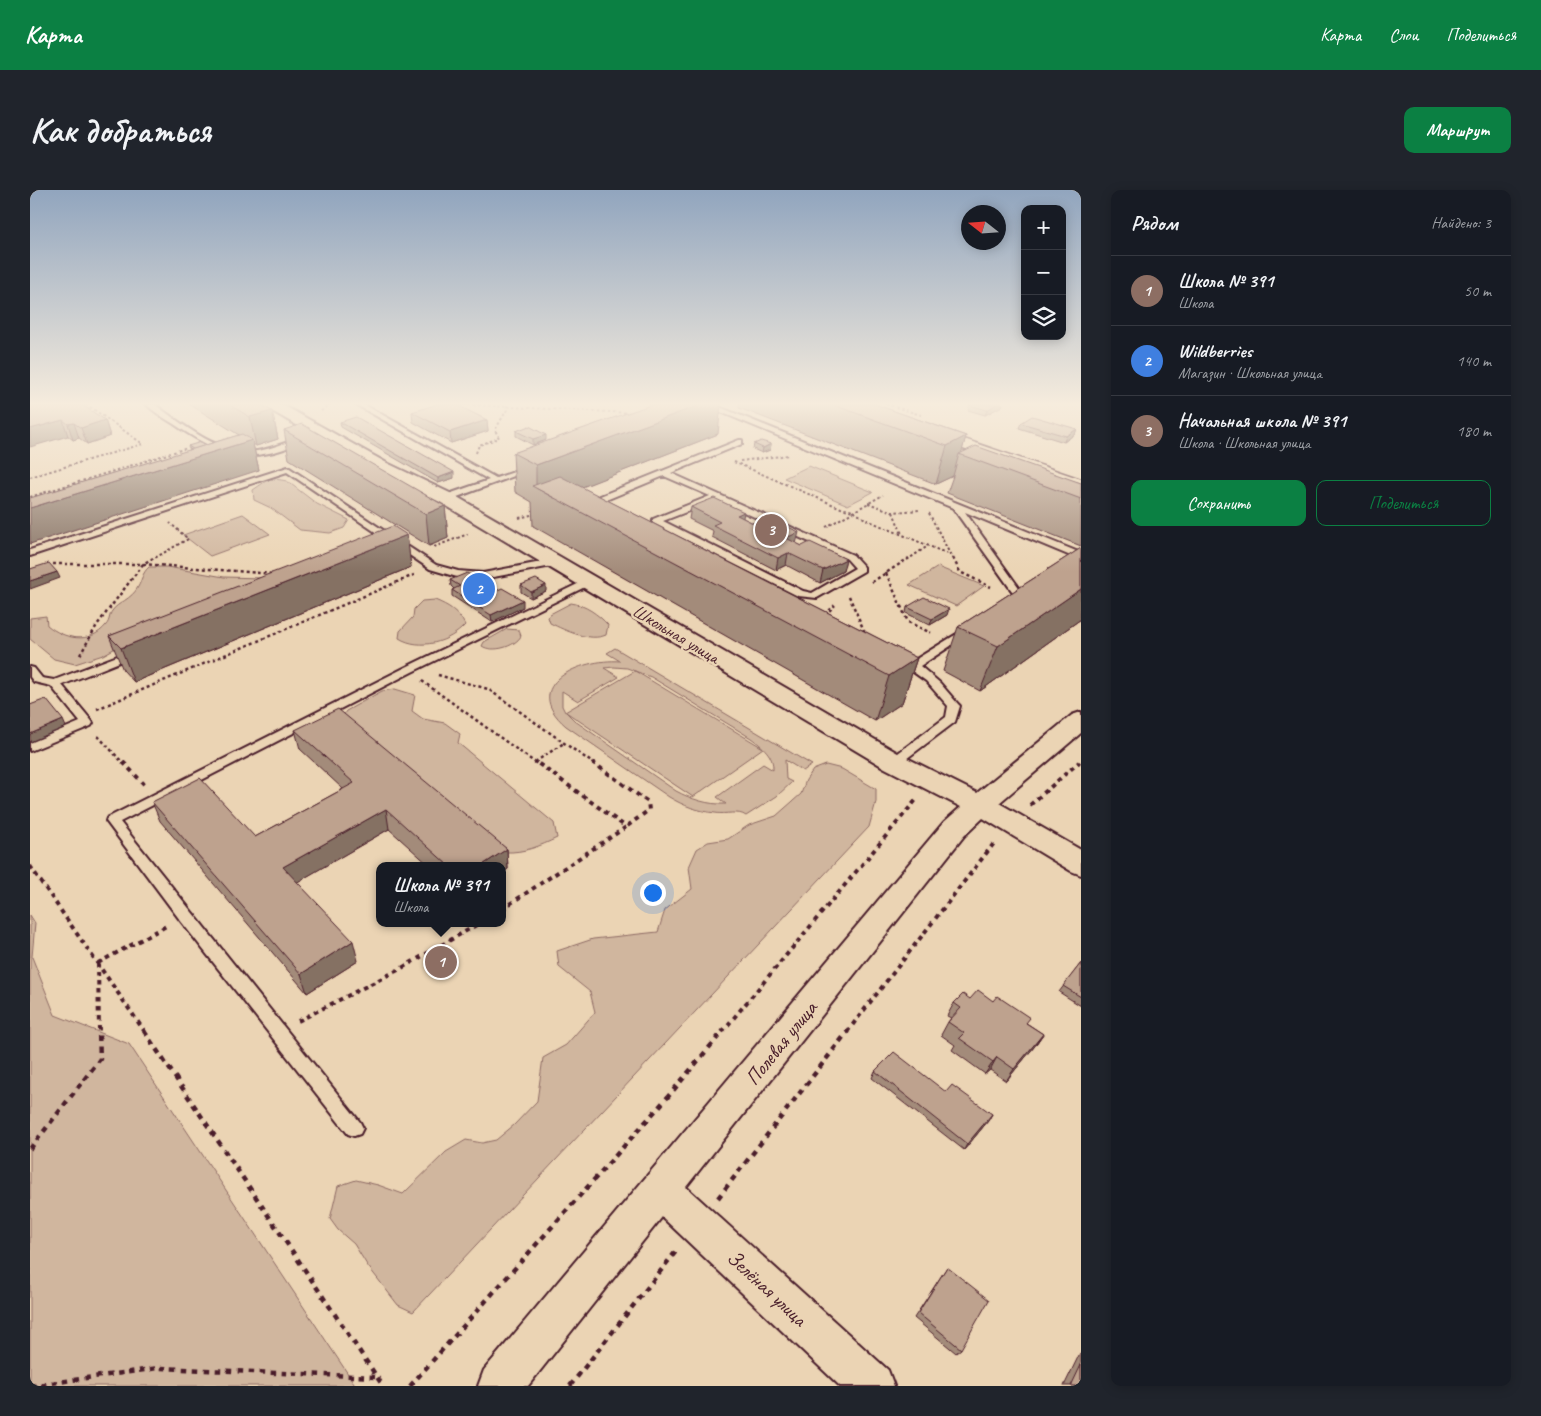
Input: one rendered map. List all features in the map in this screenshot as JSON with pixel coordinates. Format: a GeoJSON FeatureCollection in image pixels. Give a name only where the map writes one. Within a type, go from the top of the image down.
{"type":"FeatureCollection","features":[{"type":"Feature","properties":{"kind":"street","name":"Школьная улица"},"geometry":{"type":"LineString","coordinates":[[369,460],[446,498],[492,524],[894,762],[1011,821],[1081,864]]}},
{"type":"Feature","properties":{"kind":"street"},"geometry":{"type":"LineString","coordinates":[[1009,460],[1081,485]]}},
{"type":"Feature","properties":{"kind":"street","name":"Полевая улица"},"geometry":{"type":"LineString","coordinates":[[500,1386],[954,829],[1081,720]]}},
{"type":"Feature","properties":{"kind":"street","name":"Зелёная улица"},"geometry":{"type":"LineString","coordinates":[[661,1190],[872,1386]]}},
{"type":"Feature","properties":{"kind":"lane"},"geometry":{"type":"LineString","coordinates":[[457,460],[496,481]]}},
{"type":"Feature","properties":{"kind":"lane"},"geometry":{"type":"LineString","coordinates":[[609,514],[596,503],[603,498],[697,460]]}},
{"type":"Feature","properties":{"kind":"lane"},"geometry":{"type":"LineString","coordinates":[[842,460],[1080,556],[1066,566]]}},
{"type":"Feature","properties":{"kind":"lane"},"geometry":{"type":"LineString","coordinates":[[446,498],[541,464]]}},
{"type":"Feature","properties":{"kind":"lane"},"geometry":{"type":"LineString","coordinates":[[30,553],[288,469],[398,547],[433,567],[457,574],[483,576],[557,562]]}},
{"type":"Feature","properties":{"kind":"lane"},"geometry":{"type":"LineString","coordinates":[[665,473],[718,496],[850,557],[861,569],[814,596],[801,594],[656,521],[718,496]]}},
{"type":"Feature","properties":{"kind":"lane"},"geometry":{"type":"LineString","coordinates":[[956,506],[1018,597]]}},
{"type":"Feature","properties":{"kind":"lane"},"geometry":{"type":"LineString","coordinates":[[354,1128],[112,821],[408,670],[588,582]]}},
{"type":"Feature","properties":{"kind":"lane"},"geometry":{"type":"LineString","coordinates":[[814,596],[820,604],[822,619]]}},
{"type":"Feature","properties":{"kind":"lane"},"geometry":{"type":"LineString","coordinates":[[914,666],[976,625]]}},
{"type":"Feature","properties":{"kind":"lane"},"geometry":{"type":"LineString","coordinates":[[869,643],[914,666],[945,694],[954,706],[952,719],[894,762]]}},
{"type":"Feature","properties":{"kind":"lane"},"geometry":{"type":"LineString","coordinates":[[30,670],[38,680],[55,684],[142,649]]}},
{"type":"Feature","properties":{"kind":"lane"},"geometry":{"type":"LineString","coordinates":[[30,747],[84,719],[55,684]]}},
{"type":"Feature","properties":{"kind":"path"},"geometry":{"type":"LineString","coordinates":[[30,477],[89,460]]}},
{"type":"Feature","properties":{"kind":"path"},"geometry":{"type":"LineString","coordinates":[[30,497],[149,460]]}},
{"type":"Feature","properties":{"kind":"path"},"geometry":{"type":"LineString","coordinates":[[471,468],[474,460]]}},
{"type":"Feature","properties":{"kind":"path"},"geometry":{"type":"LineString","coordinates":[[750,460],[732,462],[852,511],[867,520],[949,554]]}},
{"type":"Feature","properties":{"kind":"path"},"geometry":{"type":"LineString","coordinates":[[808,538],[852,511],[903,484]]}},
{"type":"Feature","properties":{"kind":"path"},"geometry":{"type":"LineString","coordinates":[[867,503],[893,512],[927,510],[960,572],[1018,597]]}},
{"type":"Feature","properties":{"kind":"path"},"geometry":{"type":"LineString","coordinates":[[87,671],[77,659],[98,625],[143,564],[188,539],[170,524],[168,508]]}},
{"type":"Feature","properties":{"kind":"path"},"geometry":{"type":"LineString","coordinates":[[415,555],[492,524],[540,512]]}},
{"type":"Feature","properties":{"kind":"path"},"geometry":{"type":"LineString","coordinates":[[893,512],[896,524],[900,527],[902,535]]}},
{"type":"Feature","properties":{"kind":"path"},"geometry":{"type":"LineString","coordinates":[[871,582],[928,546]]}},
{"type":"Feature","properties":{"kind":"path"},"geometry":{"type":"LineString","coordinates":[[49,564],[143,564],[280,574]]}},
{"type":"Feature","properties":{"kind":"path"},"geometry":{"type":"LineString","coordinates":[[156,797],[103,740],[87,726],[84,719],[433,567]]}},
{"type":"Feature","properties":{"kind":"path"},"geometry":{"type":"LineString","coordinates":[[886,573],[908,622],[949,642]]}},
{"type":"Feature","properties":{"kind":"path"},"geometry":{"type":"LineString","coordinates":[[822,619],[834,606],[856,592]]}},
{"type":"Feature","properties":{"kind":"path"},"geometry":{"type":"LineString","coordinates":[[849,596],[869,643]]}},
{"type":"Feature","properties":{"kind":"path"},"geometry":{"type":"LineString","coordinates":[[408,670],[440,676],[488,689],[648,802],[649,810],[626,828],[506,906]]}},
{"type":"Feature","properties":{"kind":"path"},"geometry":{"type":"LineString","coordinates":[[408,670],[626,828]]}},
{"type":"Feature","properties":{"kind":"path"},"geometry":{"type":"LineString","coordinates":[[535,762],[564,743]]}},
{"type":"Feature","properties":{"kind":"path"},"geometry":{"type":"LineString","coordinates":[[570,1386],[1011,821],[1081,761]]}},
{"type":"Feature","properties":{"kind":"path"},"geometry":{"type":"LineString","coordinates":[[410,1386],[666,1099],[931,781]]}},
{"type":"Feature","properties":{"kind":"path"},"geometry":{"type":"LineString","coordinates":[[30,866],[98,962],[382,1386]]}},
{"type":"Feature","properties":{"kind":"path"},"geometry":{"type":"LineString","coordinates":[[98,962],[185,916]]}},
{"type":"Feature","properties":{"kind":"path"},"geometry":{"type":"LineString","coordinates":[[278,1033],[321,1008],[400,969],[473,927]]}},
{"type":"Feature","properties":{"kind":"path"},"geometry":{"type":"LineString","coordinates":[[30,1149],[100,1059],[98,962]]}},
{"type":"Feature","properties":{"kind":"path"},"geometry":{"type":"LineString","coordinates":[[30,1386],[158,1368],[377,1377]]}},
{"type":"Feature","properties":{"kind":"shaded area"},"geometry":{"type":"Polygon","coordinates":[[[809,466],[873,492],[848,505],[784,478],[809,466]]]}},
{"type":"Feature","properties":{"kind":"shaded area"},"geometry":{"type":"Polygon","coordinates":[[[275,479],[287,481],[317,504],[349,520],[344,528],[330,533],[300,530],[271,508],[254,500],[253,490],[266,481],[275,479]]]}},
{"type":"Feature","properties":{"kind":"shaded area"},"geometry":{"type":"Polygon","coordinates":[[[243,514],[270,534],[210,556],[183,535],[243,514]]]}},
{"type":"Feature","properties":{"kind":"shaded area"},"geometry":{"type":"Polygon","coordinates":[[[149,567],[167,567],[224,577],[262,578],[162,622],[103,655],[75,664],[54,659],[30,639],[30,618],[46,616],[47,625],[61,634],[77,638],[100,631],[107,623],[114,608],[135,591],[143,574],[149,567]]]}},
{"type":"Feature","properties":{"kind":"shaded area"},"geometry":{"type":"Polygon","coordinates":[[[938,567],[984,586],[956,606],[909,585],[938,567]]]}},
{"type":"Feature","properties":{"kind":"shaded area"},"geometry":{"type":"Polygon","coordinates":[[[435,600],[453,610],[465,625],[451,636],[434,643],[416,644],[399,638],[400,631],[413,617],[414,609],[422,601],[435,600]]]}},
{"type":"Feature","properties":{"kind":"shaded area"},"geometry":{"type":"Polygon","coordinates":[[[571,603],[586,608],[604,621],[608,625],[606,635],[600,637],[585,636],[550,623],[548,617],[550,614],[571,603]]]}},
{"type":"Feature","properties":{"kind":"shaded area"},"geometry":{"type":"Polygon","coordinates":[[[507,629],[519,630],[521,636],[514,643],[503,648],[491,649],[482,646],[484,642],[507,629]]]}},
{"type":"Feature","properties":{"kind":"shaded area"},"geometry":{"type":"Polygon","coordinates":[[[615,648],[812,765],[803,771],[785,760],[786,779],[792,782],[777,796],[746,816],[739,813],[703,811],[691,808],[669,797],[566,726],[553,711],[549,698],[552,687],[560,677],[573,669],[588,664],[620,661],[607,653],[615,648]],[[604,668],[619,677],[578,701],[562,691],[562,706],[565,712],[635,671],[627,668],[604,668]],[[635,671],[763,748],[751,738],[651,677],[635,671]],[[566,712],[575,721],[676,791],[688,797],[713,804],[726,804],[717,797],[763,764],[773,770],[772,760],[763,748],[693,797],[566,712]]]}},
{"type":"Feature","properties":{"kind":"shaded area"},"geometry":{"type":"Polygon","coordinates":[[[395,689],[415,695],[412,711],[423,719],[445,723],[460,734],[458,743],[554,823],[557,838],[525,850],[505,852],[342,717],[346,711],[382,691],[395,689]]]}},
{"type":"Feature","properties":{"kind":"shaded area"},"geometry":{"type":"Polygon","coordinates":[[[826,765],[842,769],[876,789],[876,802],[869,827],[413,1312],[398,1305],[367,1265],[354,1244],[338,1230],[330,1219],[338,1186],[356,1180],[403,1194],[446,1152],[466,1140],[482,1143],[496,1140],[514,1125],[537,1101],[543,1058],[566,1045],[595,1012],[590,992],[559,967],[557,951],[593,939],[658,932],[665,910],[692,889],[689,867],[697,849],[708,842],[728,839],[749,825],[776,816],[801,794],[806,780],[813,770],[826,765]]]}},
{"type":"Feature","properties":{"kind":"shaded area"},"geometry":{"type":"Polygon","coordinates":[[[30,915],[35,923],[32,957],[55,1015],[129,1044],[356,1386],[30,1386],[30,915]]]}},
{"type":"Feature","properties":{"kind":"building"},"geometry":{"type":"Polygon","coordinates":[[[156,460],[187,460],[30,508],[30,498],[156,460]]]}},
{"type":"Feature","properties":{"kind":"building"},"geometry":{"type":"Polygon","coordinates":[[[334,460],[364,460],[445,506],[426,514],[334,460]]]}},
{"type":"Feature","properties":{"kind":"building"},"geometry":{"type":"Polygon","coordinates":[[[406,460],[432,460],[454,472],[438,478],[406,460]]]}},
{"type":"Feature","properties":{"kind":"building"},"geometry":{"type":"Polygon","coordinates":[[[526,460],[550,460],[536,465],[526,460]]]}},
{"type":"Feature","properties":{"kind":"building"},"geometry":{"type":"Polygon","coordinates":[[[975,460],[1015,460],[1081,483],[1081,499],[975,460]]]}},
{"type":"Feature","properties":{"kind":"building"},"geometry":{"type":"Polygon","coordinates":[[[560,476],[917,658],[889,676],[532,486],[560,476]]]}},
{"type":"Feature","properties":{"kind":"building"},"geometry":{"type":"Polygon","coordinates":[[[714,498],[744,512],[737,515],[753,523],[766,517],[799,532],[786,538],[802,546],[810,542],[846,559],[823,570],[788,553],[778,558],[713,525],[720,522],[691,507],[714,498]]]}},
{"type":"Feature","properties":{"kind":"building"},"geometry":{"type":"Polygon","coordinates":[[[393,526],[407,535],[121,648],[109,636],[393,526]]]}},
{"type":"Feature","properties":{"kind":"building"},"geometry":{"type":"Polygon","coordinates":[[[1081,548],[1081,589],[998,646],[958,627],[1081,548]]]}},
{"type":"Feature","properties":{"kind":"building"},"geometry":{"type":"Polygon","coordinates":[[[49,563],[57,572],[30,581],[30,569],[49,563]]]}},
{"type":"Feature","properties":{"kind":"building"},"geometry":{"type":"Polygon","coordinates":[[[467,573],[496,591],[502,588],[523,600],[491,615],[452,590],[460,586],[450,580],[467,573]]]}},
{"type":"Feature","properties":{"kind":"building"},"geometry":{"type":"Polygon","coordinates":[[[536,579],[546,585],[531,592],[521,585],[536,579]]]}},
{"type":"Feature","properties":{"kind":"building"},"geometry":{"type":"Polygon","coordinates":[[[924,597],[949,609],[932,619],[907,607],[924,597]]]}},
{"type":"Feature","properties":{"kind":"building"},"geometry":{"type":"Polygon","coordinates":[[[46,699],[63,720],[30,734],[30,705],[46,699]]]}},
{"type":"Feature","properties":{"kind":"building"},"geometry":{"type":"Polygon","coordinates":[[[338,709],[507,849],[487,862],[445,862],[386,809],[283,867],[353,941],[301,974],[152,802],[200,778],[255,837],[354,783],[295,730],[338,709]]]}},
{"type":"Feature","properties":{"kind":"building"},"geometry":{"type":"Polygon","coordinates":[[[1081,963],[1081,997],[1063,986],[1081,963]]]}},
{"type":"Feature","properties":{"kind":"building"},"geometry":{"type":"Polygon","coordinates":[[[978,990],[993,1001],[997,996],[1030,1018],[1026,1023],[1043,1034],[1014,1069],[997,1057],[993,1062],[959,1038],[964,1033],[948,1022],[961,1008],[954,1003],[963,994],[970,999],[978,990]]]}},
{"type":"Feature","properties":{"kind":"building"},"geometry":{"type":"Polygon","coordinates":[[[894,1052],[946,1092],[952,1085],[992,1114],[967,1144],[875,1071],[894,1052]]]}},
{"type":"Feature","properties":{"kind":"building"},"geometry":{"type":"Polygon","coordinates":[[[947,1267],[989,1300],[961,1349],[918,1313],[947,1267]]]}},
{"type":"Feature","properties":{"kind":"building"},"geometry":{"type":"Polygon","coordinates":[[[1081,1365],[1081,1386],[1071,1386],[1081,1365]]]}},
{"type":"Feature","properties":{"kind":"place","name":"Начальная школа № 391"},"geometry":{"type":"Point","coordinates":[771,530]}},
{"type":"Feature","properties":{"kind":"place","name":"Wildberries"},"geometry":{"type":"Point","coordinates":[479,589]}},
{"type":"Feature","properties":{"kind":"place","name":"Школа № 391"},"geometry":{"type":"Point","coordinates":[441,962]}}]}
